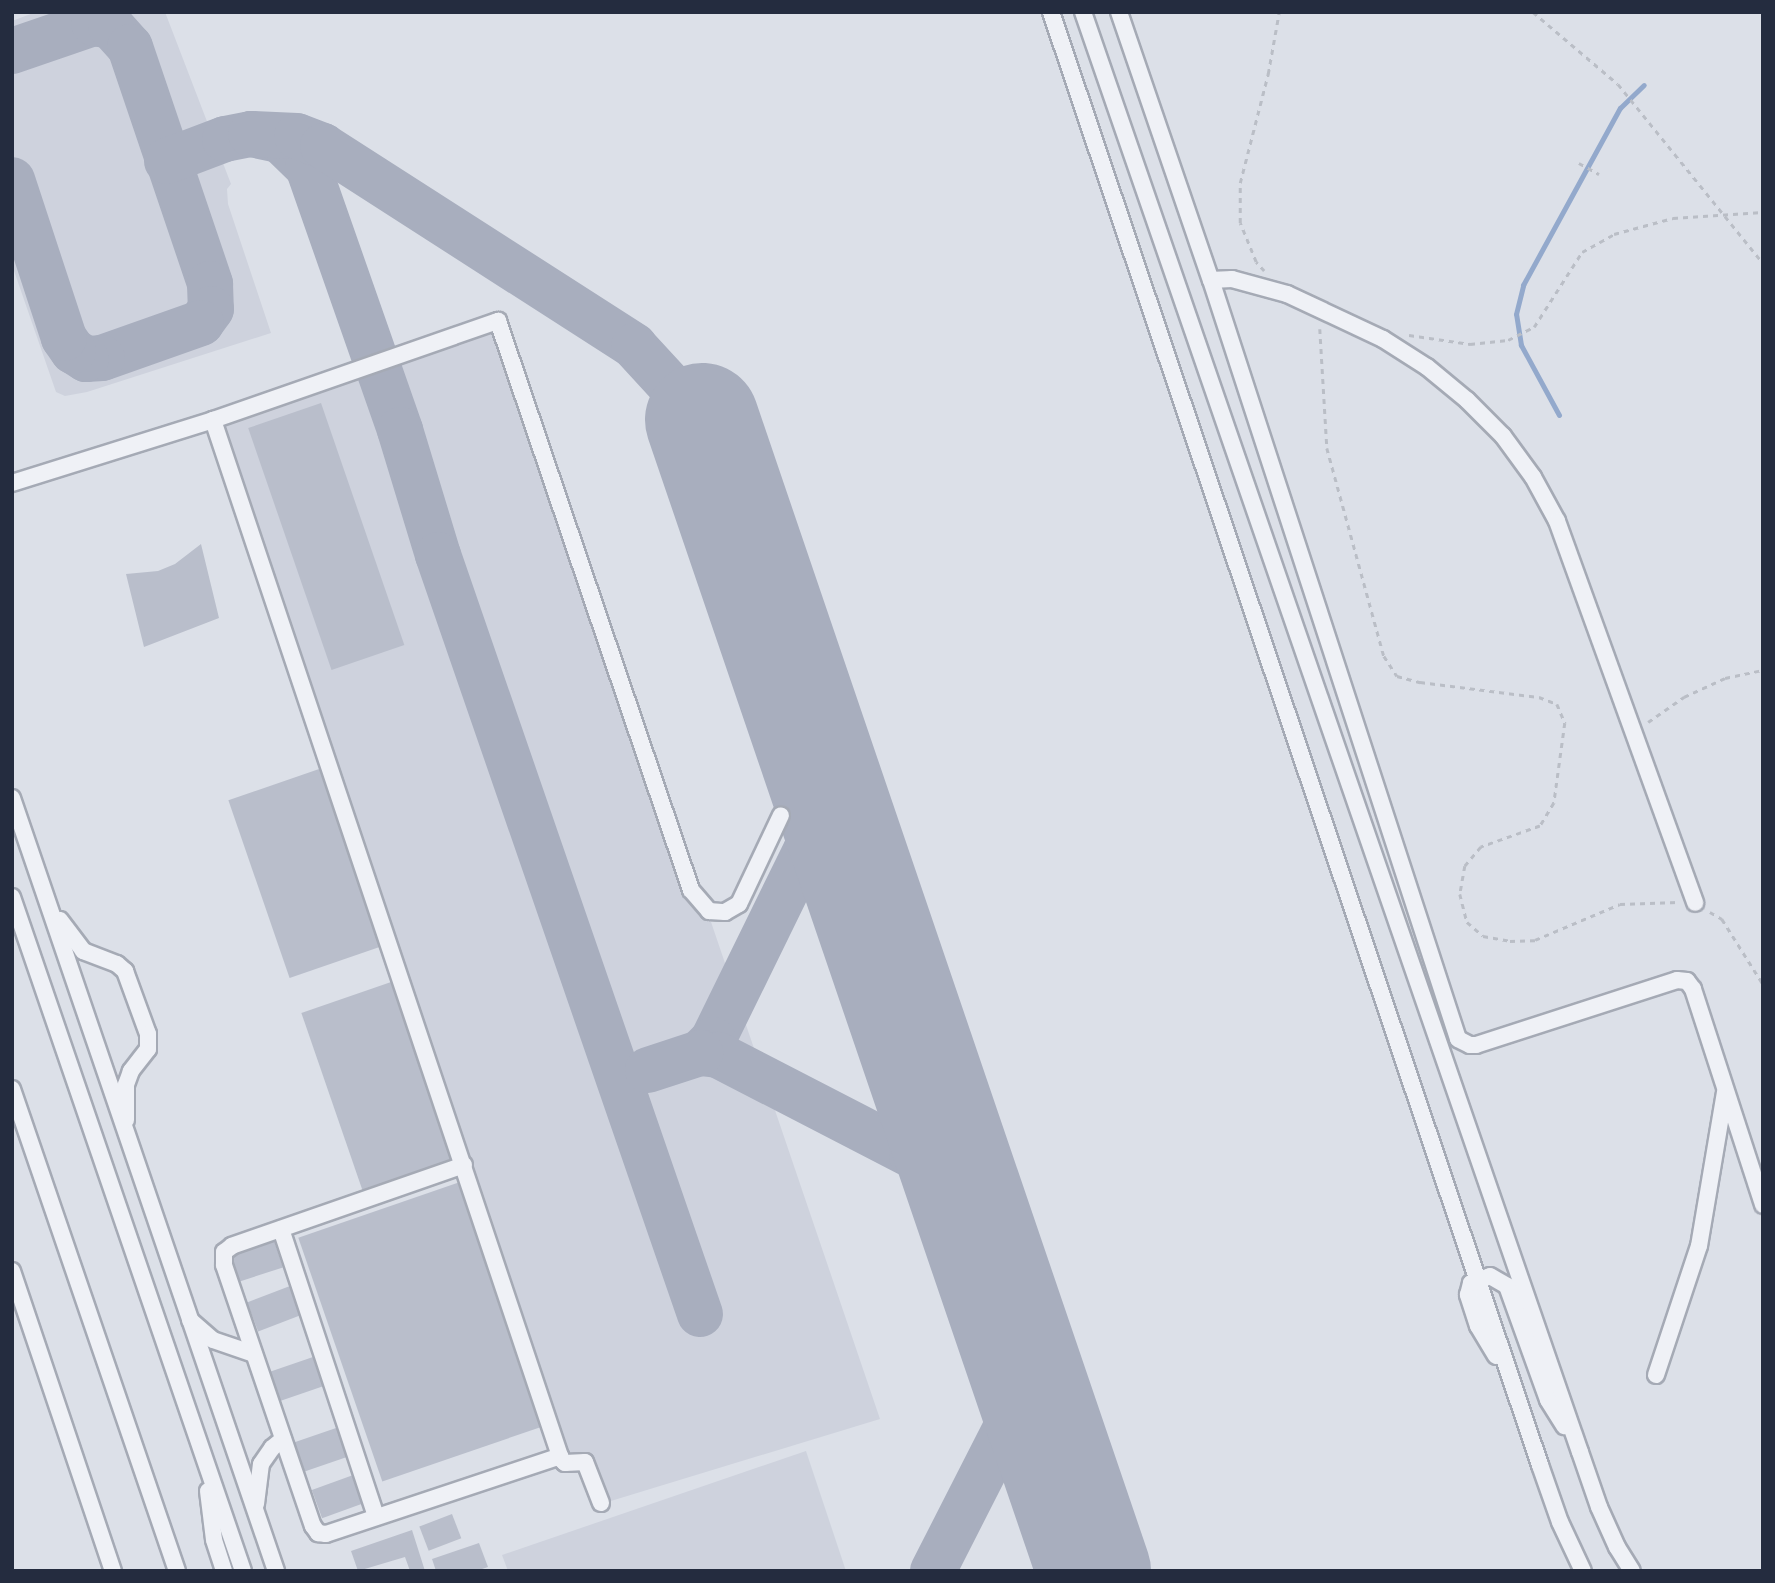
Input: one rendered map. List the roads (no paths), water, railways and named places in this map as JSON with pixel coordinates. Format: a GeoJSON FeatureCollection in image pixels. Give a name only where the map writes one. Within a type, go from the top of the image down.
{"type":"FeatureCollection","features":[{"type":"Feature","properties":{"kind":"street"},"geometry":{"type":"LineString","coordinates":[[1051,12],[1560,1522],[1583,1571]]}},
{"type":"Feature","properties":{"kind":"street"},"geometry":{"type":"LineString","coordinates":[[1083,12],[1599,1507],[1617,1547],[1632,1571]]}},
{"type":"Feature","properties":{"kind":"street"},"geometry":{"type":"LineString","coordinates":[[1119,12],[1211,280],[1458,1039],[1476,1045],[1682,979],[1693,989],[1763,1205]]}},
{"type":"Feature","properties":{"kind":"street"},"geometry":{"type":"LineString","coordinates":[[1211,280],[1232,279],[1287,295],[1383,339],[1427,367],[1467,400],[1503,436],[1533,477],[1557,521],[1695,903]]}},
{"type":"Feature","properties":{"kind":"street"},"geometry":{"type":"LineString","coordinates":[[12,483],[213,420],[498,321],[691,890],[709,911],[725,912],[739,904],[781,815]]}},
{"type":"Feature","properties":{"kind":"street"},"geometry":{"type":"LineString","coordinates":[[213,420],[560,1456],[565,1463],[585,1462],[601,1503]]}},
{"type":"Feature","properties":{"kind":"street"},"geometry":{"type":"LineString","coordinates":[[12,798],[276,1571]]}},
{"type":"Feature","properties":{"kind":"street"},"geometry":{"type":"LineString","coordinates":[[44,894],[78,947],[88,954],[117,964],[125,971],[148,1034],[148,1049],[131,1071],[126,1085],[128,1140]]}},
{"type":"Feature","properties":{"kind":"street"},"geometry":{"type":"LineString","coordinates":[[12,898],[243,1571]]}},
{"type":"Feature","properties":{"kind":"street"},"geometry":{"type":"LineString","coordinates":[[12,1089],[177,1571]]}},
{"type":"Feature","properties":{"kind":"street"},"geometry":{"type":"LineString","coordinates":[[1656,1375],[1699,1245],[1726,1089]]}},
{"type":"Feature","properties":{"kind":"street"},"geometry":{"type":"LineString","coordinates":[[464,1165],[232,1246],[223,1256],[254,1354],[318,1533],[326,1534],[560,1456]]}},
{"type":"Feature","properties":{"kind":"street"},"geometry":{"type":"LineString","coordinates":[[281,1229],[376,1517]]}},
{"type":"Feature","properties":{"kind":"street"},"geometry":{"type":"LineString","coordinates":[[12,1271],[113,1571]]}},
{"type":"Feature","properties":{"kind":"street"},"geometry":{"type":"LineString","coordinates":[[1477,1278],[1490,1276],[1507,1286],[1548,1399],[1580,1452]]}},
{"type":"Feature","properties":{"kind":"street"},"geometry":{"type":"LineString","coordinates":[[188,1318],[213,1340],[254,1354]]}},
{"type":"Feature","properties":{"kind":"street"},"geometry":{"type":"LineString","coordinates":[[256,1514],[261,1464],[272,1448],[284,1439]]}},
{"type":"Feature","properties":{"kind":"street"},"geometry":{"type":"LineString","coordinates":[[204,1458],[214,1540],[224,1571]]}},
{"type":"Feature","properties":{"kind":"waterway"},"geometry":{"type":"LineString","coordinates":[[1559,415],[1521,345],[1516,314],[1523,285],[1620,108],[1644,85]]}}]}
